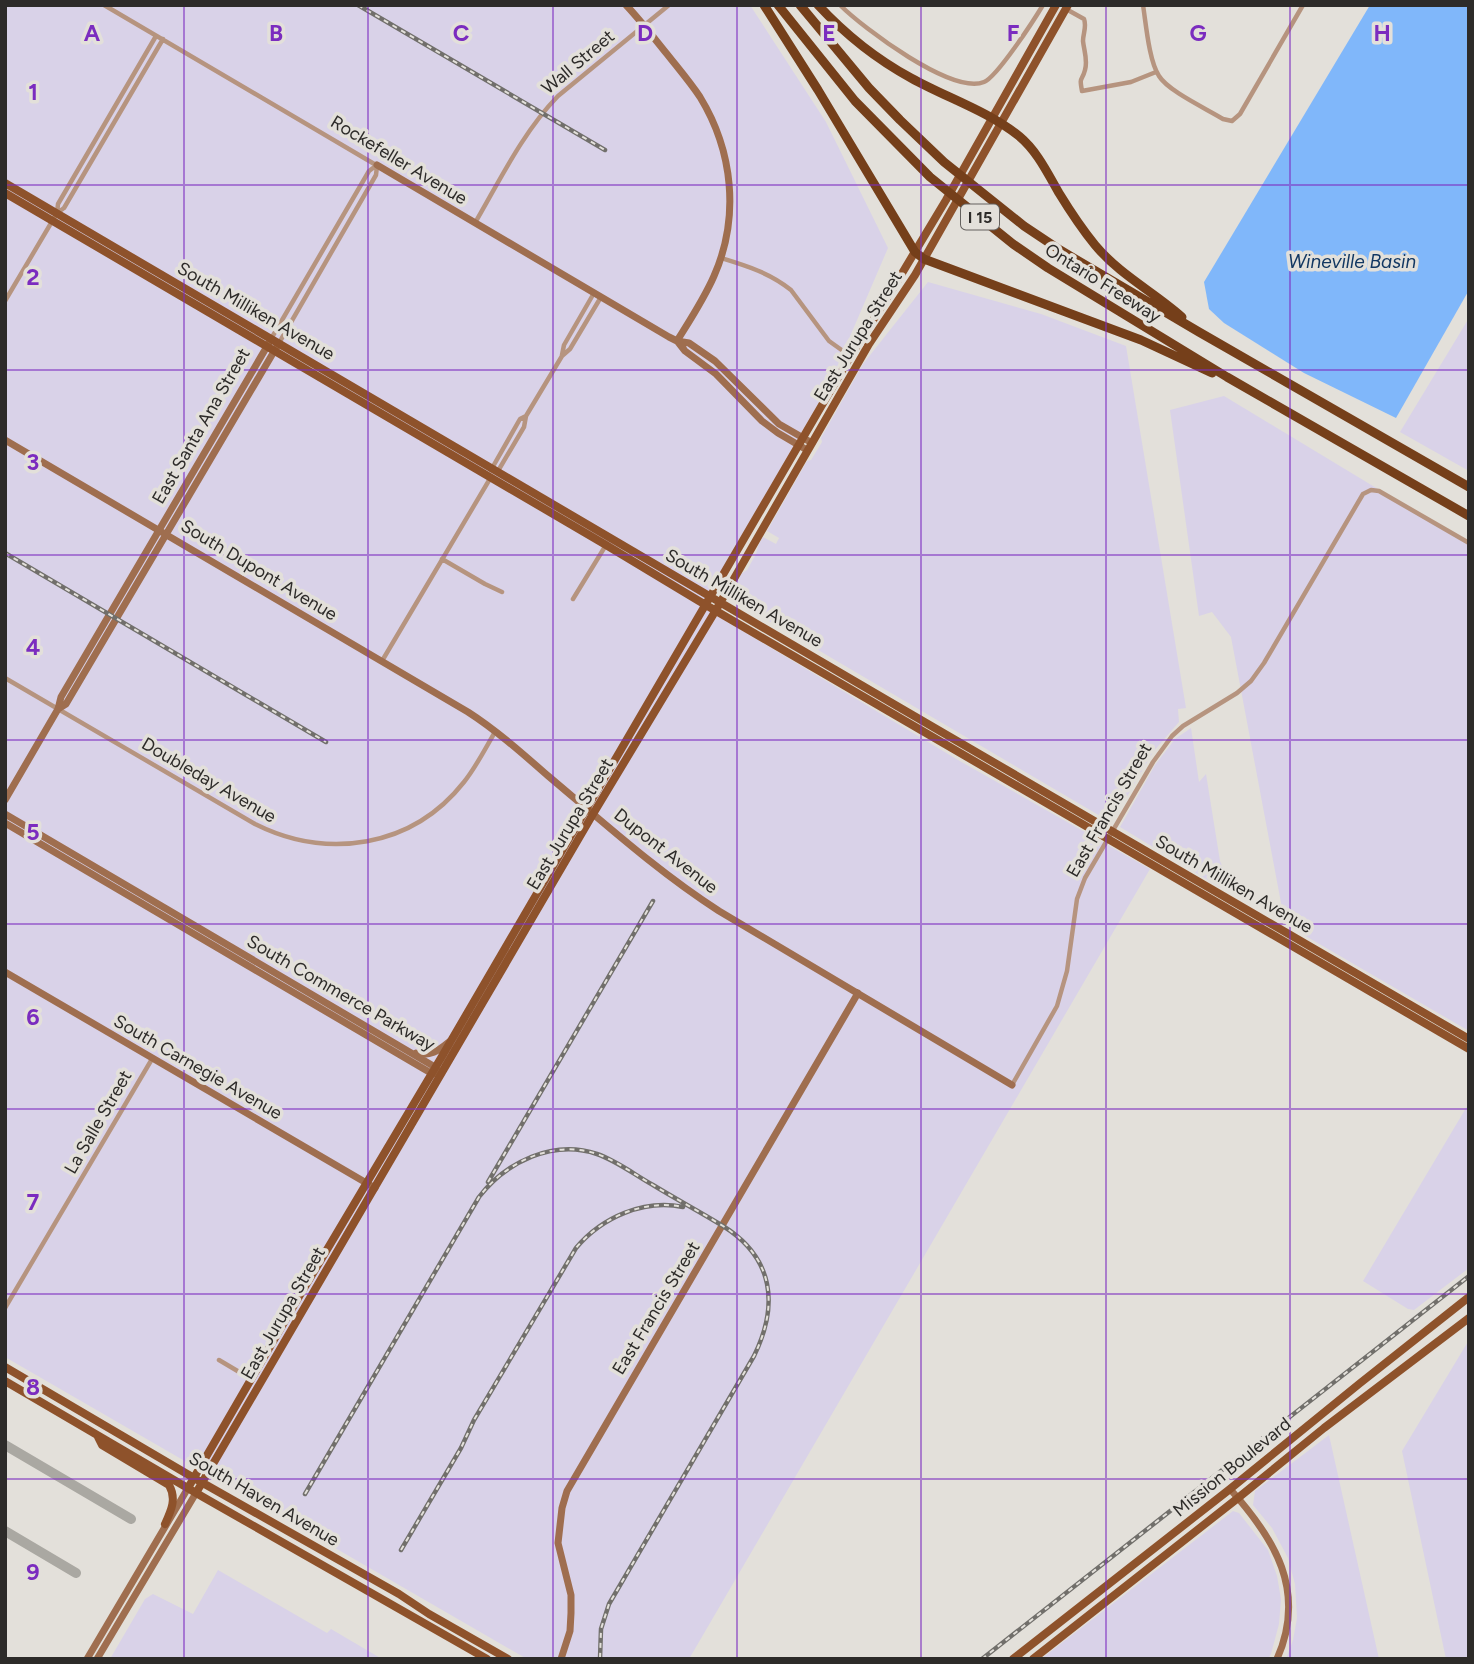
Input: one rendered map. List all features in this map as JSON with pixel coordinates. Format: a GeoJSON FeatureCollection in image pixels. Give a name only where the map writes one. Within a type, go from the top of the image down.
{"type":"FeatureCollection","features":[{"type":"Feature","properties":{"kind":"highway"},"geometry":{"type":"LineString","coordinates":[[764,5],[915,252],[924,259],[1141,340],[1208,372],[1227,377]]}},
{"type":"Feature","properties":{"kind":"highway","name":"Ontario Freeway"},"geometry":{"type":"LineString","coordinates":[[778,5],[855,101],[930,177],[1013,244],[1227,377],[1469,516]]}},
{"type":"Feature","properties":{"kind":"highway","name":"Ontario Freeway"},"geometry":{"type":"LineString","coordinates":[[800,5],[869,89],[944,162],[1024,226],[1199,332],[1469,487]]}},
{"type":"Feature","properties":{"kind":"highway"},"geometry":{"type":"LineString","coordinates":[[818,5],[851,37],[910,78],[1002,123],[1034,151],[1064,202],[1096,247],[1121,271],[1199,332]]}},
{"type":"Feature","properties":{"kind":"main road","name":"East Jurupa Street"},"geometry":{"type":"LineString","coordinates":[[199,1480],[251,1379],[590,811],[705,605],[850,357],[937,215],[1056,5]]}},
{"type":"Feature","properties":{"kind":"main road","name":"East Jurupa Street"},"geometry":{"type":"LineString","coordinates":[[192,1490],[280,1349],[375,1188],[451,1040],[716,611],[869,344],[915,275],[1067,7]]}},
{"type":"Feature","properties":{"kind":"main road","name":"South Milliken Avenue"},"geometry":{"type":"LineString","coordinates":[[5,183],[55,217],[705,605],[1351,975],[1469,1039]]}},
{"type":"Feature","properties":{"kind":"main road","name":"South Milliken Avenue"},"geometry":{"type":"LineString","coordinates":[[5,193],[55,217]]}},
{"type":"Feature","properties":{"kind":"main road","name":"South Milliken Avenue"},"geometry":{"type":"LineString","coordinates":[[272,345],[495,469],[1110,835]]}},
{"type":"Feature","properties":{"kind":"main road","name":"South Milliken Avenue"},"geometry":{"type":"LineString","coordinates":[[1351,975],[1469,1049]]}},
{"type":"Feature","properties":{"kind":"main road"},"geometry":{"type":"LineString","coordinates":[[317,1286],[315,1278],[331,1250],[332,1240]]}},
{"type":"Feature","properties":{"kind":"main road"},"geometry":{"type":"LineString","coordinates":[[280,1349],[281,1339],[299,1308],[297,1300]]}},
{"type":"Feature","properties":{"kind":"main road","name":"Mission Boulevard"},"geometry":{"type":"LineString","coordinates":[[1013,1659],[1469,1300]]}},
{"type":"Feature","properties":{"kind":"main road","name":"Mission Boulevard"},"geometry":{"type":"LineString","coordinates":[[1033,1659],[1324,1428],[1469,1318]]}},
{"type":"Feature","properties":{"kind":"main road","name":"South Haven Avenue"},"geometry":{"type":"LineString","coordinates":[[5,1367],[508,1659]]}},
{"type":"Feature","properties":{"kind":"main road","name":"South Haven Avenue"},"geometry":{"type":"LineString","coordinates":[[5,1381],[487,1659]]}},
{"type":"Feature","properties":{"kind":"main road"},"geometry":{"type":"LineString","coordinates":[[96,1434],[102,1445],[169,1485],[174,1501],[165,1524]]}},
{"type":"Feature","properties":{"kind":"street","name":"Rockefeller Avenue"},"geometry":{"type":"LineString","coordinates":[[104,5],[677,341],[689,343],[715,361],[779,424],[809,447]]}},
{"type":"Feature","properties":{"kind":"street"},"geometry":{"type":"LineString","coordinates":[[626,5],[696,91],[722,144],[728,170],[730,202],[721,258],[707,291],[677,341]]}},
{"type":"Feature","properties":{"kind":"street","name":"Wall Street"},"geometry":{"type":"LineString","coordinates":[[475,223],[526,135],[549,105],[669,5]]}},
{"type":"Feature","properties":{"kind":"street"},"geometry":{"type":"LineString","coordinates":[[840,5],[874,34],[913,60],[938,73],[975,84],[983,83],[997,72],[1043,5]]}},
{"type":"Feature","properties":{"kind":"street"},"geometry":{"type":"LineString","coordinates":[[1143,5],[1153,61],[1160,79],[1223,119],[1232,121],[1240,114],[1303,5]]}},
{"type":"Feature","properties":{"kind":"street"},"geometry":{"type":"LineString","coordinates":[[1067,7],[1084,19],[1086,24],[1083,40],[1085,70],[1080,80],[1082,91],[1131,82],[1156,72]]}},
{"type":"Feature","properties":{"kind":"street"},"geometry":{"type":"LineString","coordinates":[[55,217],[58,204],[156,36]]}},
{"type":"Feature","properties":{"kind":"street"},"geometry":{"type":"LineString","coordinates":[[5,301],[55,217],[64,208],[163,39]]}},
{"type":"Feature","properties":{"kind":"street","name":"East Santa Ana Street"},"geometry":{"type":"LineString","coordinates":[[272,345],[369,171],[377,165]]}},
{"type":"Feature","properties":{"kind":"street","name":"East Santa Ana Street"},"geometry":{"type":"LineString","coordinates":[[5,800],[58,709],[66,704],[163,531],[376,175],[377,165]]}},
{"type":"Feature","properties":{"kind":"street"},"geometry":{"type":"LineString","coordinates":[[721,258],[764,272],[784,284],[829,341],[850,357]]}},
{"type":"Feature","properties":{"kind":"street"},"geometry":{"type":"LineString","coordinates":[[382,661],[495,469],[524,427],[526,416],[562,356],[564,345],[598,295]]}},
{"type":"Feature","properties":{"kind":"street","name":"South Dupont Avenue"},"geometry":{"type":"LineString","coordinates":[[5,440],[352,644]]}},
{"type":"Feature","properties":{"kind":"street","name":"East Francis Street"},"geometry":{"type":"LineString","coordinates":[[1012,1085],[1057,1006],[1067,971],[1077,899],[1085,878],[1153,762],[1172,736],[1251,681],[1265,663],[1365,492],[1380,491],[1469,543]]}},
{"type":"Feature","properties":{"kind":"street"},"geometry":{"type":"LineString","coordinates":[[573,600],[606,545]]}},
{"type":"Feature","properties":{"kind":"street"},"geometry":{"type":"LineString","coordinates":[[442,559],[502,592]]}},
{"type":"Feature","properties":{"kind":"street","name":"Dupont Avenue"},"geometry":{"type":"LineString","coordinates":[[352,644],[496,731],[686,890],[1012,1085]]}},
{"type":"Feature","properties":{"kind":"street","name":"Doubleday Avenue"},"geometry":{"type":"LineString","coordinates":[[5,678],[255,824],[288,838],[323,844],[340,845],[375,840],[424,818],[439,808],[463,783],[496,731]]}},
{"type":"Feature","properties":{"kind":"street","name":"South Commerce Parkway"},"geometry":{"type":"LineString","coordinates":[[5,814],[408,1051],[436,1071]]}},
{"type":"Feature","properties":{"kind":"street","name":"South Commerce Parkway"},"geometry":{"type":"LineString","coordinates":[[5,823],[436,1071]]}},
{"type":"Feature","properties":{"kind":"street","name":"South Carnegie Avenue"},"geometry":{"type":"LineString","coordinates":[[5,972],[375,1188]]}},
{"type":"Feature","properties":{"kind":"street","name":"East Francis Street"},"geometry":{"type":"LineString","coordinates":[[561,1659],[570,1631],[571,1614],[570,1595],[558,1543],[567,1491],[858,993]]}},
{"type":"Feature","properties":{"kind":"street"},"geometry":{"type":"LineString","coordinates":[[408,1051],[428,1055],[438,1052],[451,1040]]}},
{"type":"Feature","properties":{"kind":"street","name":"La Salle Street"},"geometry":{"type":"LineString","coordinates":[[5,1308],[152,1059]]}},
{"type":"Feature","properties":{"kind":"street"},"geometry":{"type":"LineString","coordinates":[[219,1360],[251,1379]]}},
{"type":"Feature","properties":{"kind":"street"},"geometry":{"type":"LineString","coordinates":[[1230,1489],[1269,1538],[1285,1576],[1289,1600],[1288,1618],[1284,1642],[1277,1659]]}},
{"type":"Feature","properties":{"kind":"street","name":"East Jurupa Street"},"geometry":{"type":"LineString","coordinates":[[87,1659],[165,1524],[192,1490]]}},
{"type":"Feature","properties":{"kind":"street","name":"East Jurupa Street"},"geometry":{"type":"LineString","coordinates":[[97,1659],[192,1490]]}},
{"type":"Feature","properties":{"kind":"street"},"geometry":{"type":"LineString","coordinates":[[114,1612],[145,1576],[144,1571],[157,1546],[158,1537]]}},
{"type":"Feature","properties":{"kind":"shaded area"},"geometry":{"type":"Polygon","coordinates":[[[5,5],[750,5],[826,122],[888,248],[830,383],[701,606],[958,760],[1150,869],[689,1659],[527,1659],[5,1357],[5,5]]]}},
{"type":"Feature","properties":{"kind":"shaded area"},"geometry":{"type":"Polygon","coordinates":[[[928,282],[1041,314],[1126,346],[1186,708],[1178,709],[1179,722],[1153,752],[1114,819],[1107,820],[731,597],[732,589],[741,574],[747,570],[763,537],[776,544],[779,538],[767,531],[807,461],[811,460],[822,442],[821,438],[863,364],[928,282]]]}},
{"type":"Feature","properties":{"kind":"shaded area"},"geometry":{"type":"Polygon","coordinates":[[[1469,318],[1469,471],[1400,432],[1469,318]]]}},
{"type":"Feature","properties":{"kind":"shaded area"},"geometry":{"type":"Polygon","coordinates":[[[1224,396],[1469,544],[1469,1031],[1285,924],[1231,637],[1212,612],[1199,616],[1170,410],[1224,396]]]}},
{"type":"Feature","properties":{"kind":"shaded area"},"geometry":{"type":"Polygon","coordinates":[[[1191,728],[1199,782],[1206,774],[1220,861],[1227,877],[1221,888],[1120,827],[1155,765],[1175,739],[1191,728]]]}},
{"type":"Feature","properties":{"kind":"shaded area"},"geometry":{"type":"Polygon","coordinates":[[[1469,1103],[1469,1268],[1414,1310],[1408,1309],[1363,1281],[1469,1103]]]}},
{"type":"Feature","properties":{"kind":"shaded area"},"geometry":{"type":"Polygon","coordinates":[[[1469,1340],[1469,1659],[1446,1659],[1402,1451],[1469,1340]]]}},
{"type":"Feature","properties":{"kind":"shaded area"},"geometry":{"type":"Polygon","coordinates":[[[1329,1435],[1379,1659],[1286,1659],[1297,1618],[1295,1584],[1288,1558],[1272,1528],[1253,1505],[1255,1491],[1329,1435]]]}},
{"type":"Feature","properties":{"kind":"shaded area"},"geometry":{"type":"Polygon","coordinates":[[[1233,1511],[1239,1513],[1268,1550],[1277,1576],[1281,1599],[1279,1624],[1268,1659],[1041,1659],[1233,1511]]]}},
{"type":"Feature","properties":{"kind":"shaded area"},"geometry":{"type":"Polygon","coordinates":[[[218,1570],[327,1633],[331,1629],[382,1659],[110,1659],[145,1599],[153,1594],[193,1614],[218,1570]]]}},
{"type":"Feature","properties":{"kind":"water","name":"Wineville Basin"},"geometry":{"type":"Polygon","coordinates":[[[1370,5],[1469,5],[1469,290],[1396,418],[1304,373],[1224,323],[1209,309],[1204,282],[1370,5]]]}},
{"type":"Feature","properties":{"kind":"taxiway"},"geometry":{"type":"LineString","coordinates":[[5,1445],[131,1519]]}},
{"type":"Feature","properties":{"kind":"taxiway"},"geometry":{"type":"LineString","coordinates":[[5,1531],[76,1573]]}},
{"type":"Feature","properties":{"kind":"railway"},"geometry":{"type":"LineString","coordinates":[[358,5],[605,150]]}},
{"type":"Feature","properties":{"kind":"railway"},"geometry":{"type":"LineString","coordinates":[[5,553],[326,742]]}},
{"type":"Feature","properties":{"kind":"railway"},"geometry":{"type":"LineString","coordinates":[[488,1182],[653,901]]}},
{"type":"Feature","properties":{"kind":"railway"},"geometry":{"type":"LineString","coordinates":[[305,1494],[479,1197],[490,1184],[517,1164],[547,1152],[564,1149],[597,1154],[619,1164],[740,1239],[762,1268],[769,1301],[767,1319],[754,1356],[609,1604],[601,1629],[600,1659]]}},
{"type":"Feature","properties":{"kind":"railway"},"geometry":{"type":"LineString","coordinates":[[401,1550],[576,1248],[598,1227],[625,1213],[653,1206],[683,1207]]}},
{"type":"Feature","properties":{"kind":"railway"},"geometry":{"type":"LineString","coordinates":[[982,1659],[1469,1276]]}}]}
